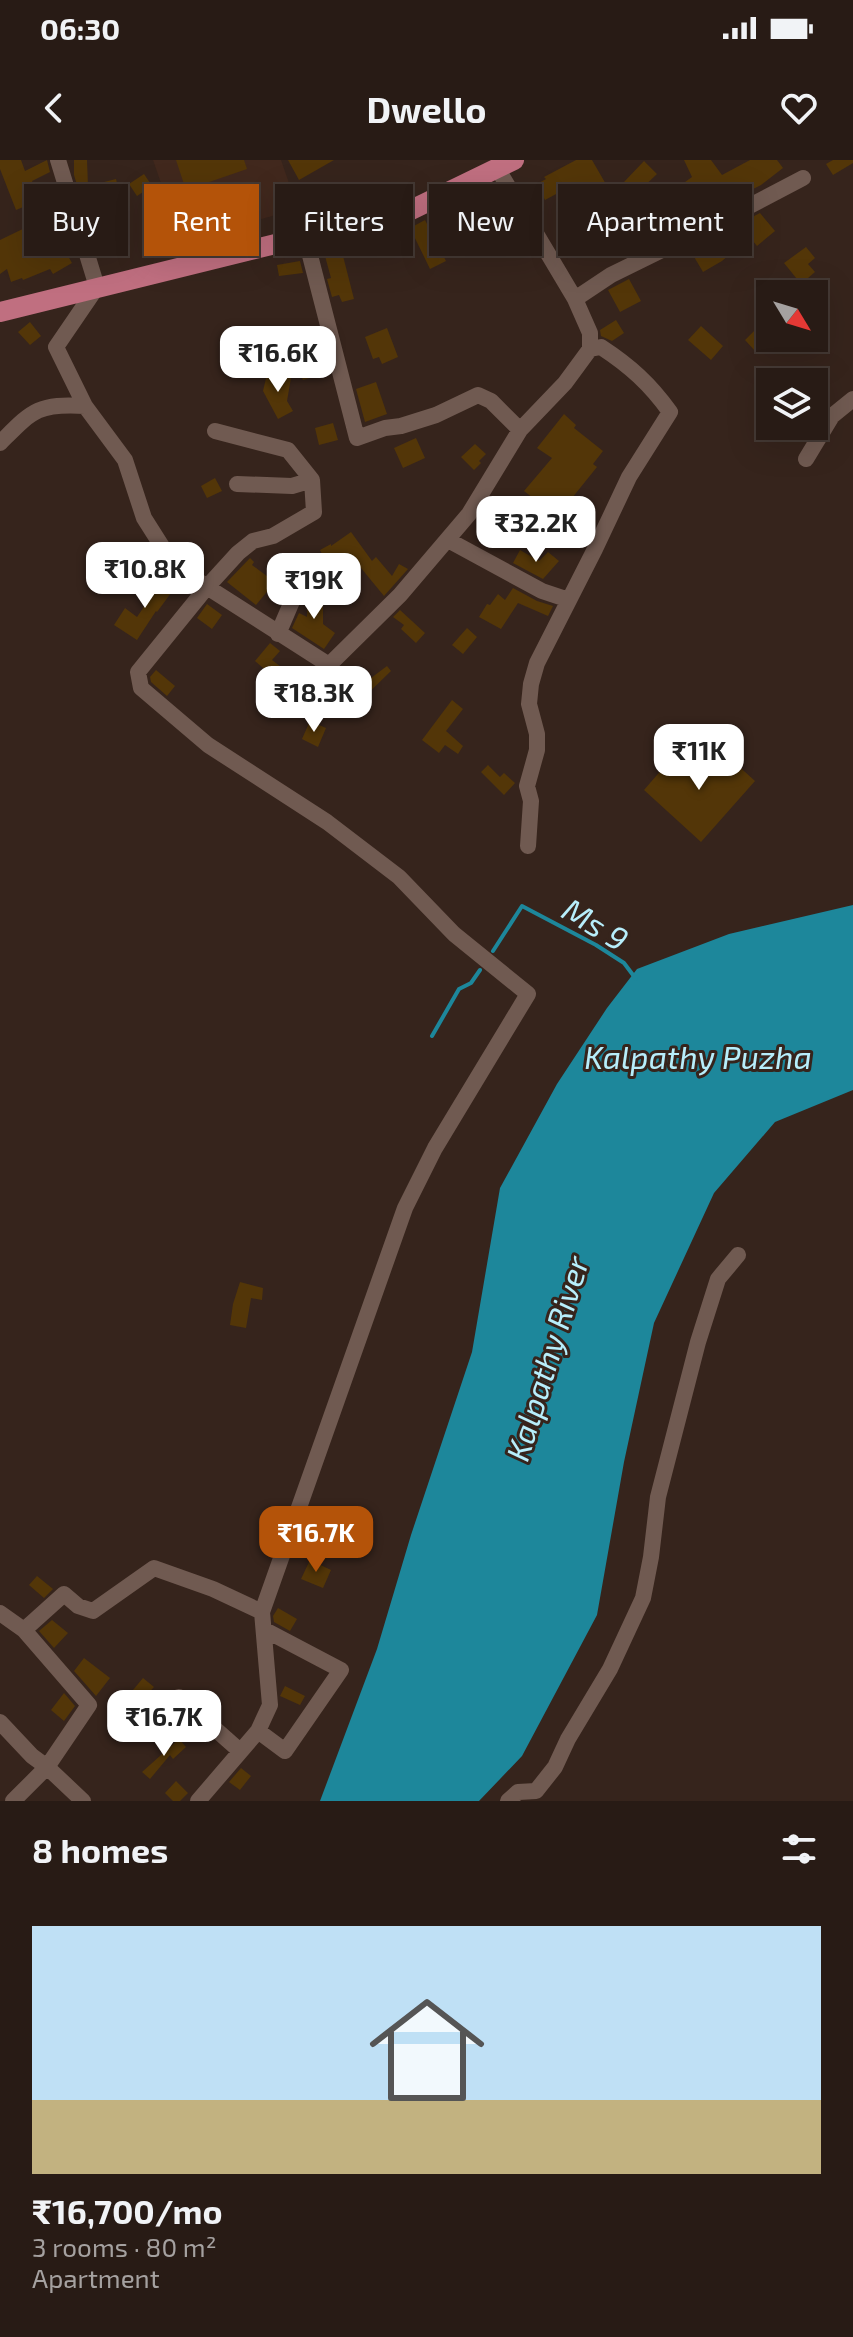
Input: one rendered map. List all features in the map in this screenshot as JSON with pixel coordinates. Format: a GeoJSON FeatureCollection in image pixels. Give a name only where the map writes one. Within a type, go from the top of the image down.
{"type":"FeatureCollection","features":[{"type":"Feature","properties":{"kind":"main road"},"geometry":{"type":"LineString","coordinates":[[413,209],[506,164]]}},
{"type":"Feature","properties":{"kind":"main road"},"geometry":{"type":"LineString","coordinates":[[0,312],[275,243]]}},
{"type":"Feature","properties":{"kind":"street"},"geometry":{"type":"LineString","coordinates":[[58,160],[97,287],[56,347],[85,406],[125,460],[144,518],[180,568],[329,665],[400,595],[448,540],[469,514],[520,430],[565,383],[590,349],[590,333],[575,299],[506,164]]}},
{"type":"Feature","properties":{"kind":"street"},"geometry":{"type":"LineString","coordinates":[[575,299],[611,275],[803,178]]}},
{"type":"Feature","properties":{"kind":"street"},"geometry":{"type":"LineString","coordinates":[[310,256],[357,438],[436,415],[478,395],[491,401],[520,430]]}},
{"type":"Feature","properties":{"kind":"street"},"geometry":{"type":"LineString","coordinates":[[528,846],[531,801],[527,786],[537,750],[537,734],[529,704],[537,663],[629,477],[670,412],[629,365],[601,347],[590,349]]}},
{"type":"Feature","properties":{"kind":"street"},"geometry":{"type":"LineString","coordinates":[[806,459],[832,416],[853,399]]}},
{"type":"Feature","properties":{"kind":"street"},"geometry":{"type":"LineString","coordinates":[[0,443],[30,413],[59,404],[85,406]]}},
{"type":"Feature","properties":{"kind":"street"},"geometry":{"type":"LineString","coordinates":[[198,1801],[258,1731],[270,1705],[262,1612],[405,1208],[435,1148],[528,994],[454,934],[399,877],[327,822],[208,745],[141,688],[138,672],[238,553],[253,541],[273,536],[314,512],[312,480],[288,450],[215,431]]}},
{"type":"Feature","properties":{"kind":"street"},"geometry":{"type":"LineString","coordinates":[[237,484],[292,486],[312,480]]}},
{"type":"Feature","properties":{"kind":"street"},"geometry":{"type":"LineString","coordinates":[[448,540],[542,591],[569,600]]}},
{"type":"Feature","properties":{"kind":"street"},"geometry":{"type":"LineString","coordinates":[[278,634],[296,592]]}},
{"type":"Feature","properties":{"kind":"street"},"geometry":{"type":"LineString","coordinates":[[508,1801],[518,1792],[536,1791],[555,1767],[610,1669],[643,1598],[658,1497],[698,1342],[718,1279],[738,1255]]}},
{"type":"Feature","properties":{"kind":"street"},"geometry":{"type":"LineString","coordinates":[[24,1630],[64,1594],[78,1606],[93,1611],[154,1568],[213,1589],[262,1612]]}},
{"type":"Feature","properties":{"kind":"street"},"geometry":{"type":"LineString","coordinates":[[1,1617],[24,1630],[89,1705],[47,1767],[13,1801]]}},
{"type":"Feature","properties":{"kind":"street"},"geometry":{"type":"LineString","coordinates":[[258,1731],[285,1751],[341,1670],[265,1630]]}},
{"type":"Feature","properties":{"kind":"street"},"geometry":{"type":"LineString","coordinates":[[179,1697],[240,1751]]}},
{"type":"Feature","properties":{"kind":"street"},"geometry":{"type":"LineString","coordinates":[[0,1722],[32,1756],[83,1801]]}},
{"type":"Feature","properties":{"kind":"shaded area"},"geometry":{"type":"Polygon","coordinates":[[[153,160],[281,160],[289,184],[275,184],[275,215],[259,220],[259,184],[161,184],[153,160]]]}},
{"type":"Feature","properties":{"kind":"water","name":"Kalpathy Puzha"},"geometry":{"type":"Polygon","coordinates":[[[853,905],[853,1090],[775,1122],[714,1193],[654,1323],[624,1462],[597,1615],[522,1756],[479,1801],[320,1801],[377,1649],[472,1352],[500,1188],[557,1084],[637,969],[729,934],[853,905]]]}},
{"type":"Feature","properties":{"kind":"building"},"geometry":{"type":"Polygon","coordinates":[[[0,160],[21,160],[25,171],[47,160],[50,172],[32,181],[33,184],[24,184],[24,207],[16,210],[0,169],[0,160]]]}},
{"type":"Feature","properties":{"kind":"building"},"geometry":{"type":"Polygon","coordinates":[[[74,160],[87,160],[88,184],[77,184],[74,160]]]}},
{"type":"Feature","properties":{"kind":"building"},"geometry":{"type":"Polygon","coordinates":[[[176,160],[244,160],[247,169],[203,184],[184,184],[176,160]]]}},
{"type":"Feature","properties":{"kind":"building"},"geometry":{"type":"Polygon","coordinates":[[[288,160],[334,160],[299,180],[288,160]]]}},
{"type":"Feature","properties":{"kind":"building"},"geometry":{"type":"Polygon","coordinates":[[[576,160],[592,160],[606,184],[558,184],[558,193],[545,200],[542,184],[537,184],[546,179],[544,177],[576,160]]]}},
{"type":"Feature","properties":{"kind":"building"},"geometry":{"type":"Polygon","coordinates":[[[684,160],[711,160],[722,175],[750,160],[777,160],[783,168],[752,190],[752,184],[686,184],[692,177],[684,160]]]}},
{"type":"Feature","properties":{"kind":"building"},"geometry":{"type":"Polygon","coordinates":[[[833,160],[853,160],[853,163],[833,175],[826,164],[833,160]]]}},
{"type":"Feature","properties":{"kind":"building"},"geometry":{"type":"Polygon","coordinates":[[[644,161],[657,174],[646,184],[624,182],[644,161]]]}},
{"type":"Feature","properties":{"kind":"building"},"geometry":{"type":"Polygon","coordinates":[[[144,174],[151,184],[144,184],[144,191],[137,196],[129,184],[144,174]]]}},
{"type":"Feature","properties":{"kind":"building"},"geometry":{"type":"Polygon","coordinates":[[[116,179],[117,184],[96,184],[116,179]]]}},
{"type":"Feature","properties":{"kind":"building"},"geometry":{"type":"Polygon","coordinates":[[[760,213],[775,231],[757,246],[752,242],[752,217],[760,213]]]}},
{"type":"Feature","properties":{"kind":"building"},"geometry":{"type":"Polygon","coordinates":[[[425,220],[429,228],[429,256],[443,256],[446,261],[430,269],[413,234],[413,226],[425,220]]]}},
{"type":"Feature","properties":{"kind":"building"},"geometry":{"type":"Polygon","coordinates":[[[24,228],[24,256],[68,256],[72,263],[53,274],[50,269],[11,282],[7,269],[0,274],[0,240],[24,228]]]}},
{"type":"Feature","properties":{"kind":"building"},"geometry":{"type":"Polygon","coordinates":[[[806,247],[815,258],[808,264],[815,272],[806,280],[798,280],[784,263],[806,247]]]}},
{"type":"Feature","properties":{"kind":"building"},"geometry":{"type":"Polygon","coordinates":[[[325,256],[343,256],[354,299],[342,302],[339,295],[332,297],[327,279],[331,278],[325,256]]]}},
{"type":"Feature","properties":{"kind":"building"},"geometry":{"type":"Polygon","coordinates":[[[694,256],[728,256],[722,261],[703,272],[694,256]]]}},
{"type":"Feature","properties":{"kind":"building"},"geometry":{"type":"Polygon","coordinates":[[[300,261],[303,273],[279,276],[277,265],[300,261]]]}},
{"type":"Feature","properties":{"kind":"building"},"geometry":{"type":"Polygon","coordinates":[[[629,279],[641,301],[620,312],[608,290],[629,279]]]}},
{"type":"Feature","properties":{"kind":"building"},"geometry":{"type":"Polygon","coordinates":[[[616,320],[624,333],[612,341],[601,336],[600,330],[616,320]]]}},
{"type":"Feature","properties":{"kind":"building"},"geometry":{"type":"Polygon","coordinates":[[[30,322],[41,336],[30,345],[18,332],[30,322]]]}},
{"type":"Feature","properties":{"kind":"building"},"geometry":{"type":"Polygon","coordinates":[[[701,326],[723,346],[711,360],[688,340],[701,326]]]}},
{"type":"Feature","properties":{"kind":"building"},"geometry":{"type":"Polygon","coordinates":[[[387,328],[398,357],[382,364],[379,357],[373,359],[365,337],[387,328]]]}},
{"type":"Feature","properties":{"kind":"building"},"geometry":{"type":"Polygon","coordinates":[[[756,329],[756,352],[745,340],[756,329]]]}},
{"type":"Feature","properties":{"kind":"building"},"geometry":{"type":"Polygon","coordinates":[[[313,332],[325,373],[303,380],[295,362],[303,358],[298,336],[313,332]]]}},
{"type":"Feature","properties":{"kind":"building"},"geometry":{"type":"Polygon","coordinates":[[[267,374],[291,378],[287,401],[293,411],[278,419],[263,391],[267,374]]]}},
{"type":"Feature","properties":{"kind":"building"},"geometry":{"type":"Polygon","coordinates":[[[376,382],[387,414],[365,422],[356,389],[376,382]]]}},
{"type":"Feature","properties":{"kind":"building"},"geometry":{"type":"Polygon","coordinates":[[[564,414],[576,425],[574,428],[603,451],[593,464],[597,467],[572,498],[585,508],[574,522],[541,497],[537,501],[524,491],[552,458],[537,448],[564,414]]]}},
{"type":"Feature","properties":{"kind":"building"},"geometry":{"type":"Polygon","coordinates":[[[333,423],[338,440],[319,445],[315,428],[333,423]]]}},
{"type":"Feature","properties":{"kind":"building"},"geometry":{"type":"Polygon","coordinates":[[[416,438],[425,458],[403,468],[394,448],[416,438]]]}},
{"type":"Feature","properties":{"kind":"building"},"geometry":{"type":"Polygon","coordinates":[[[475,444],[486,454],[474,470],[461,457],[475,444]]]}},
{"type":"Feature","properties":{"kind":"building"},"geometry":{"type":"Polygon","coordinates":[[[215,478],[222,491],[207,498],[201,486],[215,478]]]}},
{"type":"Feature","properties":{"kind":"building"},"geometry":{"type":"Polygon","coordinates":[[[351,532],[372,561],[376,557],[392,576],[399,564],[408,569],[384,596],[361,568],[325,583],[321,573],[330,569],[320,550],[351,532]]]}},
{"type":"Feature","properties":{"kind":"building"},"geometry":{"type":"Polygon","coordinates":[[[520,550],[539,561],[548,552],[559,561],[543,579],[513,563],[520,550]]]}},
{"type":"Feature","properties":{"kind":"building"},"geometry":{"type":"Polygon","coordinates":[[[250,558],[254,562],[252,565],[275,582],[256,605],[227,582],[250,558]]]}},
{"type":"Feature","properties":{"kind":"building"},"geometry":{"type":"Polygon","coordinates":[[[157,576],[174,589],[137,640],[114,625],[125,608],[137,617],[150,598],[145,593],[157,576]]]}},
{"type":"Feature","properties":{"kind":"building"},"geometry":{"type":"Polygon","coordinates":[[[513,588],[553,606],[548,616],[518,603],[501,629],[479,617],[498,594],[505,600],[513,588]]]}},
{"type":"Feature","properties":{"kind":"building"},"geometry":{"type":"Polygon","coordinates":[[[308,591],[323,591],[323,624],[335,633],[324,649],[292,628],[299,613],[307,617],[308,591]]]}},
{"type":"Feature","properties":{"kind":"building"},"geometry":{"type":"Polygon","coordinates":[[[207,604],[222,615],[212,629],[197,618],[207,604]]]}},
{"type":"Feature","properties":{"kind":"building"},"geometry":{"type":"Polygon","coordinates":[[[400,610],[425,633],[416,643],[401,629],[404,625],[393,617],[400,610]]]}},
{"type":"Feature","properties":{"kind":"building"},"geometry":{"type":"Polygon","coordinates":[[[467,628],[477,637],[463,654],[452,645],[467,628]]]}},
{"type":"Feature","properties":{"kind":"building"},"geometry":{"type":"Polygon","coordinates":[[[270,643],[280,651],[272,660],[294,677],[281,693],[264,680],[269,673],[255,661],[270,643]]]}},
{"type":"Feature","properties":{"kind":"building"},"geometry":{"type":"Polygon","coordinates":[[[387,666],[391,671],[354,707],[347,696],[387,666]]]}},
{"type":"Feature","properties":{"kind":"building"},"geometry":{"type":"Polygon","coordinates":[[[156,670],[175,686],[167,696],[151,682],[150,677],[156,670]]]}},
{"type":"Feature","properties":{"kind":"building"},"geometry":{"type":"Polygon","coordinates":[[[452,700],[463,709],[446,731],[463,746],[458,754],[445,745],[439,753],[422,740],[452,700]]]}},
{"type":"Feature","properties":{"kind":"building"},"geometry":{"type":"Polygon","coordinates":[[[310,721],[326,728],[318,747],[302,739],[310,721]]]}},
{"type":"Feature","properties":{"kind":"building"},"geometry":{"type":"Polygon","coordinates":[[[723,752],[755,781],[701,842],[644,790],[676,753],[702,776],[723,752]]]}},
{"type":"Feature","properties":{"kind":"building"},"geometry":{"type":"Polygon","coordinates":[[[488,765],[500,777],[504,773],[515,783],[504,795],[481,772],[488,765]]]}},
{"type":"Feature","properties":{"kind":"building"},"geometry":{"type":"Polygon","coordinates":[[[240,1282],[263,1288],[262,1300],[251,1298],[246,1328],[230,1325],[240,1282]]]}},
{"type":"Feature","properties":{"kind":"building"},"geometry":{"type":"Polygon","coordinates":[[[310,1560],[331,1570],[323,1588],[301,1579],[310,1560]]]}},
{"type":"Feature","properties":{"kind":"building"},"geometry":{"type":"Polygon","coordinates":[[[37,1576],[53,1589],[44,1598],[29,1585],[37,1576]]]}},
{"type":"Feature","properties":{"kind":"building"},"geometry":{"type":"Polygon","coordinates":[[[278,1608],[297,1619],[290,1631],[274,1622],[273,1616],[278,1608]]]}},
{"type":"Feature","properties":{"kind":"building"},"geometry":{"type":"Polygon","coordinates":[[[52,1620],[68,1633],[54,1648],[39,1631],[52,1620]]]}},
{"type":"Feature","properties":{"kind":"building"},"geometry":{"type":"Polygon","coordinates":[[[84,1658],[110,1678],[96,1696],[74,1671],[84,1658]]]}},
{"type":"Feature","properties":{"kind":"building"},"geometry":{"type":"Polygon","coordinates":[[[143,1678],[154,1687],[143,1699],[133,1690],[143,1678]]]}},
{"type":"Feature","properties":{"kind":"building"},"geometry":{"type":"Polygon","coordinates":[[[285,1686],[305,1696],[300,1705],[280,1696],[285,1686]]]}},
{"type":"Feature","properties":{"kind":"building"},"geometry":{"type":"Polygon","coordinates":[[[64,1693],[75,1706],[64,1721],[51,1710],[64,1693]]]}},
{"type":"Feature","properties":{"kind":"building"},"geometry":{"type":"Polygon","coordinates":[[[149,1693],[174,1714],[165,1724],[141,1703],[149,1693]]]}},
{"type":"Feature","properties":{"kind":"building"},"geometry":{"type":"Polygon","coordinates":[[[179,1739],[186,1747],[173,1759],[170,1755],[150,1779],[142,1772],[179,1739]]]}},
{"type":"Feature","properties":{"kind":"building"},"geometry":{"type":"Polygon","coordinates":[[[241,1768],[251,1776],[240,1790],[229,1782],[241,1768]]]}},
{"type":"Feature","properties":{"kind":"building"},"geometry":{"type":"Polygon","coordinates":[[[176,1781],[188,1793],[180,1801],[173,1801],[165,1793],[176,1781]]]}},
{"type":"Feature","properties":{"kind":"waterway","name":"Ms 9"},"geometry":{"type":"LineString","coordinates":[[493,951],[522,906],[596,945],[624,963],[636,979]]}},
{"type":"Feature","properties":{"kind":"waterway","name":"Ms 9"},"geometry":{"type":"LineString","coordinates":[[432,1036],[459,989],[471,983],[480,970]]}},
{"type":"Feature","properties":{"kind":"water label","name":"Kalpathy River"},"geometry":{"type":"Point","coordinates":[546,1358]}}]}
